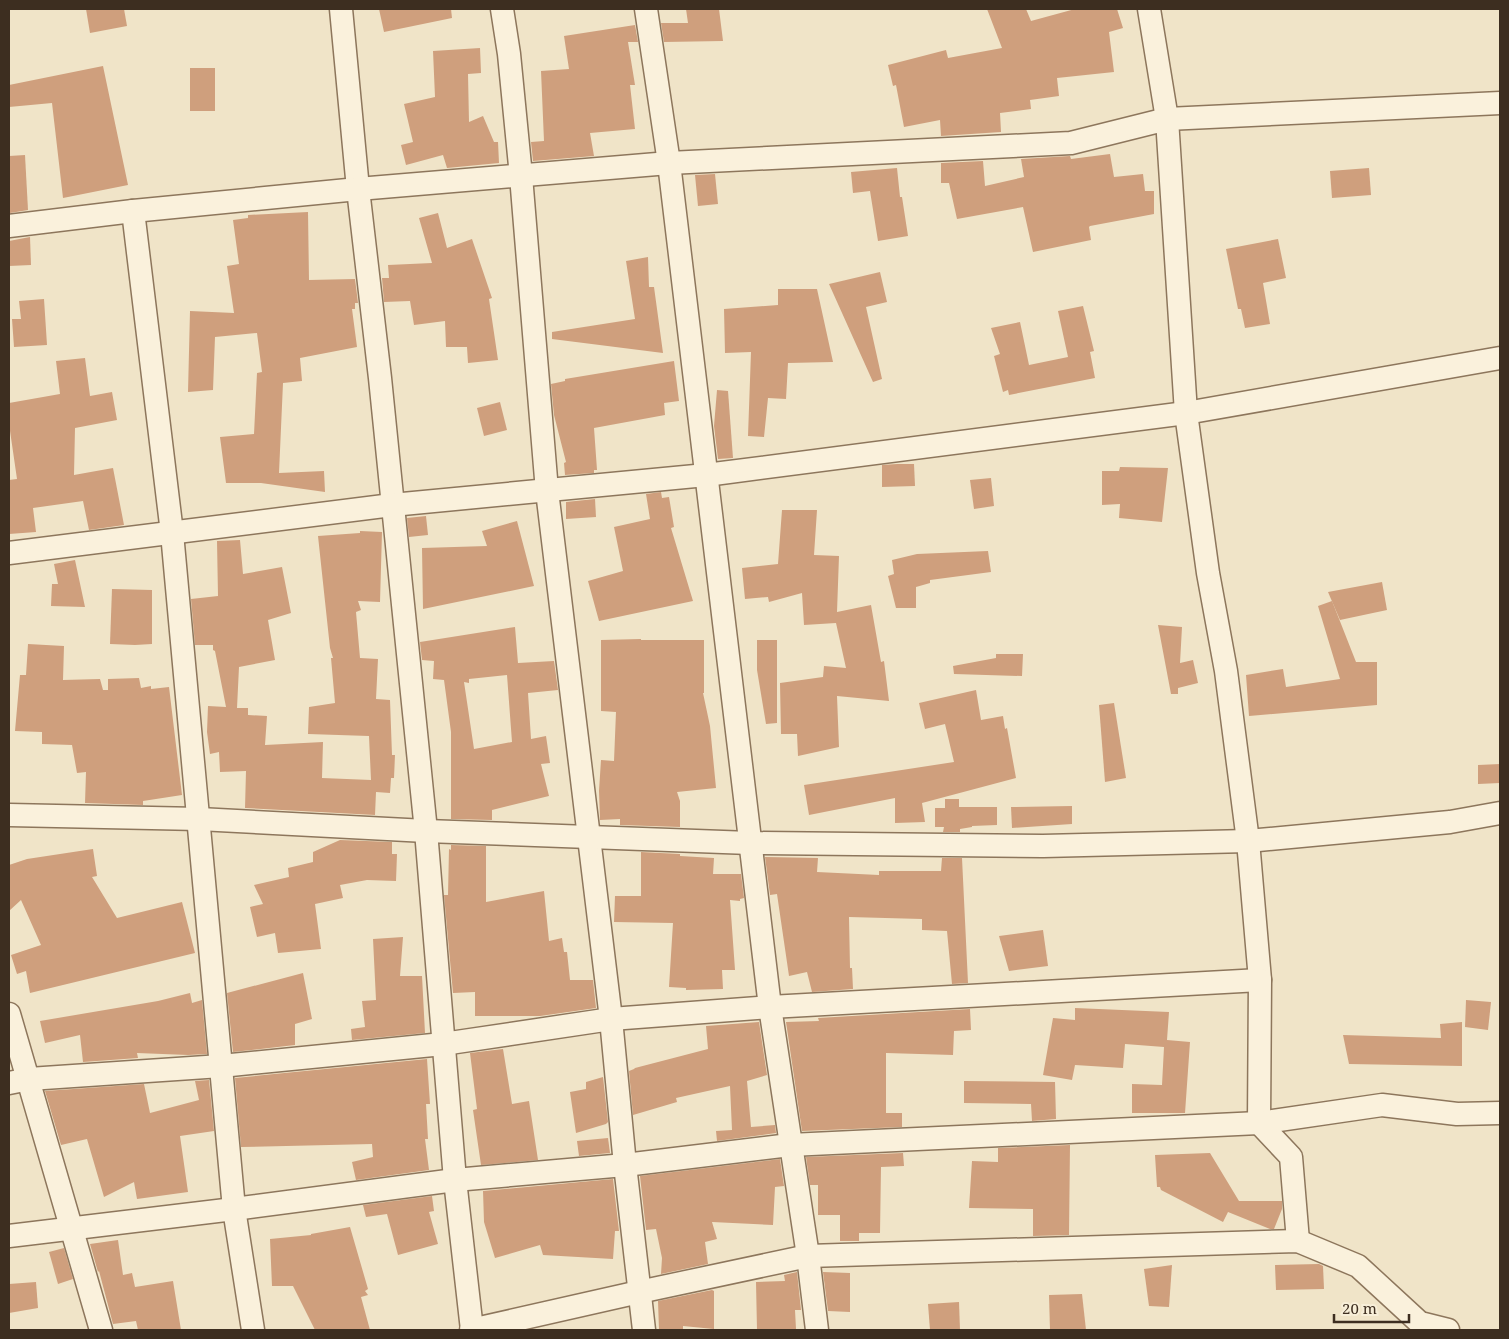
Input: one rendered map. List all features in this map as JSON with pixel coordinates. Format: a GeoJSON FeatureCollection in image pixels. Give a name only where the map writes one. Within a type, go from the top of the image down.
{"type":"FeatureCollection","features":[{"type":"Feature","properties":{"kind":"street"},"geometry":{"type":"LineString","coordinates":[[341,9],[358,189],[380,378],[426,831],[455,1180],[472,1330],[808,1256],[1298,1242],[1358,1266],[1420,1323],[1448,1330]]}},
{"type":"Feature","properties":{"kind":"street"},"geometry":{"type":"LineString","coordinates":[[502,9],[509,54],[521,176],[547,491],[611,1019],[644,1330]]}},
{"type":"Feature","properties":{"kind":"street"},"geometry":{"type":"LineString","coordinates":[[646,9],[669,163],[770,1007],[808,1256],[817,1330]]}},
{"type":"Feature","properties":{"kind":"street"},"geometry":{"type":"LineString","coordinates":[[1149,9],[1167,119],[1186,413],[1208,573],[1226,671],[1248,841],[1260,980],[1259,1123],[1291,1157],[1298,1242]]}},
{"type":"Feature","properties":{"kind":"street"},"geometry":{"type":"LineString","coordinates":[[9,226],[133,211],[358,189],[669,163],[1071,143],[1167,119],[1500,103]]}},
{"type":"Feature","properties":{"kind":"street"},"geometry":{"type":"LineString","coordinates":[[133,211],[172,532],[234,1209],[253,1330]]}},
{"type":"Feature","properties":{"kind":"street"},"geometry":{"type":"LineString","coordinates":[[9,554],[392,505],[706,475],[1186,413],[1500,358]]}},
{"type":"Feature","properties":{"kind":"street"},"geometry":{"type":"LineString","coordinates":[[9,816],[199,819],[426,831],[750,843],[1043,846],[1248,841],[1450,822],[1500,813]]}},
{"type":"Feature","properties":{"kind":"street"},"geometry":{"type":"LineString","coordinates":[[19,1081],[221,1066],[443,1044],[611,1019],[770,1007],[1260,980]]}},
{"type":"Feature","properties":{"kind":"street"},"geometry":{"type":"LineString","coordinates":[[9,1014],[19,1081],[72,1229],[101,1330]]}},
{"type":"Feature","properties":{"kind":"street"},"geometry":{"type":"LineString","coordinates":[[9,1236],[455,1180],[625,1165],[790,1144],[1259,1123],[1382,1105],[1457,1114],[1500,1113]]}},
{"type":"Feature","properties":{"kind":"building"},"geometry":{"type":"Polygon","coordinates":[[[86,9],[124,9],[127,26],[90,33],[86,9]]]}},
{"type":"Feature","properties":{"kind":"building"},"geometry":{"type":"Polygon","coordinates":[[[379,9],[451,9],[452,18],[384,32],[379,9]]]}},
{"type":"Feature","properties":{"kind":"building"},"geometry":{"type":"Polygon","coordinates":[[[686,9],[719,9],[723,41],[664,42],[661,23],[688,23],[686,9]]]}},
{"type":"Feature","properties":{"kind":"building"},"geometry":{"type":"Polygon","coordinates":[[[987,9],[1026,9],[1031,21],[1075,9],[1117,9],[1123,28],[1109,32],[1114,72],[1057,78],[1059,96],[1030,100],[1031,109],[1000,113],[1001,132],[941,136],[940,120],[904,127],[896,85],[893,86],[888,65],[946,50],[948,58],[1002,48],[987,9]]]}},
{"type":"Feature","properties":{"kind":"building"},"geometry":{"type":"Polygon","coordinates":[[[635,25],[638,42],[628,42],[635,85],[630,85],[635,129],[590,133],[594,156],[533,161],[531,142],[544,141],[541,71],[569,69],[564,36],[635,25]]]}},
{"type":"Feature","properties":{"kind":"building"},"geometry":{"type":"Polygon","coordinates":[[[480,48],[481,73],[468,74],[469,122],[483,116],[494,142],[498,142],[499,163],[447,168],[443,155],[406,165],[401,145],[413,142],[404,104],[435,97],[433,51],[480,48]]]}},
{"type":"Feature","properties":{"kind":"building"},"geometry":{"type":"Polygon","coordinates":[[[103,66],[128,185],[63,198],[52,103],[9,107],[9,85],[103,66]]]}},
{"type":"Feature","properties":{"kind":"building"},"geometry":{"type":"Polygon","coordinates":[[[190,68],[215,68],[215,111],[190,111],[190,68]]]}},
{"type":"Feature","properties":{"kind":"building"},"geometry":{"type":"Polygon","coordinates":[[[1110,154],[1114,177],[1143,174],[1145,191],[1154,191],[1154,214],[1090,226],[1091,240],[1033,252],[1023,207],[957,219],[949,183],[941,183],[941,163],[983,161],[985,186],[1024,177],[1021,159],[1070,156],[1071,159],[1110,154]]]}},
{"type":"Feature","properties":{"kind":"building"},"geometry":{"type":"Polygon","coordinates":[[[25,155],[28,210],[10,213],[9,156],[25,155]]]}},
{"type":"Feature","properties":{"kind":"building"},"geometry":{"type":"Polygon","coordinates":[[[897,168],[900,197],[902,197],[908,236],[878,241],[870,191],[853,193],[851,172],[897,168]]]}},
{"type":"Feature","properties":{"kind":"building"},"geometry":{"type":"Polygon","coordinates":[[[1369,168],[1371,195],[1332,198],[1330,171],[1369,168]]]}},
{"type":"Feature","properties":{"kind":"building"},"geometry":{"type":"Polygon","coordinates":[[[715,174],[718,204],[698,206],[695,175],[715,174]]]}},
{"type":"Feature","properties":{"kind":"building"},"geometry":{"type":"Polygon","coordinates":[[[308,212],[309,280],[355,279],[358,303],[355,303],[355,309],[352,309],[357,347],[300,358],[302,381],[283,383],[279,473],[324,471],[325,492],[261,483],[226,483],[220,437],[254,434],[257,373],[262,372],[257,333],[215,337],[213,390],[188,392],[190,311],[234,313],[227,266],[239,264],[233,220],[248,218],[248,215],[308,212]]]}},
{"type":"Feature","properties":{"kind":"building"},"geometry":{"type":"Polygon","coordinates":[[[438,213],[447,248],[472,239],[492,298],[489,299],[498,360],[468,363],[467,347],[446,347],[445,321],[414,325],[410,301],[384,302],[382,278],[389,278],[388,265],[432,263],[419,218],[438,213]]]}},
{"type":"Feature","properties":{"kind":"building"},"geometry":{"type":"Polygon","coordinates":[[[30,237],[31,265],[9,266],[9,241],[30,237]]]}},
{"type":"Feature","properties":{"kind":"building"},"geometry":{"type":"Polygon","coordinates":[[[1278,239],[1286,278],[1263,283],[1270,324],[1245,328],[1241,309],[1238,309],[1226,249],[1278,239]]]}},
{"type":"Feature","properties":{"kind":"building"},"geometry":{"type":"Polygon","coordinates":[[[648,257],[649,287],[654,287],[663,353],[552,339],[552,332],[635,319],[626,261],[648,257]]]}},
{"type":"Feature","properties":{"kind":"building"},"geometry":{"type":"Polygon","coordinates":[[[880,272],[887,302],[866,307],[882,379],[873,382],[829,284],[880,272]]]}},
{"type":"Feature","properties":{"kind":"building"},"geometry":{"type":"Polygon","coordinates":[[[778,289],[817,289],[833,362],[788,363],[786,399],[768,398],[764,437],[748,436],[751,352],[725,353],[724,309],[778,305],[778,289]]]}},
{"type":"Feature","properties":{"kind":"building"},"geometry":{"type":"Polygon","coordinates":[[[44,299],[47,345],[14,347],[12,319],[21,319],[19,301],[44,299]]]}},
{"type":"Feature","properties":{"kind":"building"},"geometry":{"type":"Polygon","coordinates":[[[1083,306],[1094,351],[1090,352],[1095,378],[1009,395],[1008,390],[1003,392],[994,356],[1000,354],[991,328],[1020,322],[1029,365],[1068,357],[1058,311],[1083,306]]]}},
{"type":"Feature","properties":{"kind":"building"},"geometry":{"type":"Polygon","coordinates":[[[85,358],[90,396],[112,392],[117,420],[75,428],[74,475],[113,468],[124,525],[89,530],[83,501],[33,508],[36,532],[9,534],[9,480],[17,479],[9,424],[9,403],[60,394],[56,361],[85,358]]]}},
{"type":"Feature","properties":{"kind":"building"},"geometry":{"type":"Polygon","coordinates":[[[674,361],[679,401],[664,403],[665,415],[594,428],[597,470],[594,470],[594,473],[565,475],[564,463],[566,462],[554,415],[551,384],[565,381],[565,379],[674,361]]]}},
{"type":"Feature","properties":{"kind":"building"},"geometry":{"type":"Polygon","coordinates":[[[717,390],[728,391],[733,458],[718,459],[714,426],[717,390]]]}},
{"type":"Feature","properties":{"kind":"building"},"geometry":{"type":"Polygon","coordinates":[[[500,402],[507,430],[484,436],[477,408],[500,402]]]}},
{"type":"Feature","properties":{"kind":"building"},"geometry":{"type":"Polygon","coordinates":[[[914,464],[915,486],[882,487],[882,465],[914,464]]]}},
{"type":"Feature","properties":{"kind":"building"},"geometry":{"type":"Polygon","coordinates":[[[1120,467],[1168,468],[1162,522],[1119,518],[1120,504],[1102,505],[1102,471],[1119,471],[1120,467]]]}},
{"type":"Feature","properties":{"kind":"building"},"geometry":{"type":"Polygon","coordinates":[[[991,478],[994,506],[974,509],[970,480],[991,478]]]}},
{"type":"Feature","properties":{"kind":"building"},"geometry":{"type":"Polygon","coordinates":[[[661,492],[662,498],[669,497],[674,527],[671,528],[693,601],[599,621],[588,581],[623,571],[614,527],[650,519],[646,494],[661,492]]]}},
{"type":"Feature","properties":{"kind":"building"},"geometry":{"type":"Polygon","coordinates":[[[595,499],[596,517],[566,519],[566,502],[595,499]]]}},
{"type":"Feature","properties":{"kind":"building"},"geometry":{"type":"Polygon","coordinates":[[[782,510],[817,510],[814,555],[839,556],[837,612],[871,605],[881,662],[884,661],[889,701],[837,696],[839,747],[798,756],[797,734],[781,734],[780,683],[823,677],[824,666],[846,668],[836,623],[804,625],[802,593],[769,602],[768,597],[745,599],[742,568],[778,564],[782,510]]]}},
{"type":"Feature","properties":{"kind":"building"},"geometry":{"type":"Polygon","coordinates":[[[426,516],[428,535],[409,537],[407,518],[426,516]]]}},
{"type":"Feature","properties":{"kind":"building"},"geometry":{"type":"Polygon","coordinates":[[[517,521],[534,586],[423,609],[422,548],[487,546],[482,531],[517,521]]]}},
{"type":"Feature","properties":{"kind":"building"},"geometry":{"type":"Polygon","coordinates":[[[360,531],[382,532],[380,602],[358,601],[361,610],[356,612],[360,658],[378,659],[376,699],[390,700],[392,755],[395,755],[394,778],[391,778],[390,793],[376,792],[375,815],[245,808],[246,771],[220,772],[219,752],[210,754],[207,732],[208,706],[226,707],[213,645],[195,645],[191,599],[218,596],[217,541],[240,540],[243,574],[282,567],[291,613],[268,620],[275,660],[239,667],[237,708],[248,708],[248,715],[267,716],[265,745],[323,742],[322,778],[371,780],[369,736],[308,734],[309,707],[335,703],[331,658],[333,658],[330,648],[318,536],[360,533],[360,531]]]}},
{"type":"Feature","properties":{"kind":"building"},"geometry":{"type":"Polygon","coordinates":[[[988,551],[991,572],[930,580],[930,583],[916,587],[916,608],[896,608],[888,576],[894,574],[892,560],[917,554],[988,551]]]}},
{"type":"Feature","properties":{"kind":"building"},"geometry":{"type":"Polygon","coordinates":[[[75,560],[85,607],[51,606],[52,584],[58,584],[54,564],[75,560]]]}},
{"type":"Feature","properties":{"kind":"building"},"geometry":{"type":"Polygon","coordinates":[[[1382,582],[1387,610],[1340,620],[1328,592],[1382,582]]]}},
{"type":"Feature","properties":{"kind":"building"},"geometry":{"type":"Polygon","coordinates":[[[112,589],[152,590],[152,644],[110,644],[112,589]]]}},
{"type":"Feature","properties":{"kind":"building"},"geometry":{"type":"Polygon","coordinates":[[[1332,601],[1356,662],[1377,662],[1377,705],[1249,716],[1246,675],[1283,669],[1286,687],[1340,679],[1318,606],[1332,601]]]}},
{"type":"Feature","properties":{"kind":"building"},"geometry":{"type":"Polygon","coordinates":[[[1158,625],[1182,627],[1180,663],[1193,660],[1198,683],[1178,688],[1178,694],[1171,694],[1158,625]]]}},
{"type":"Feature","properties":{"kind":"building"},"geometry":{"type":"Polygon","coordinates":[[[515,627],[518,663],[554,661],[558,690],[528,693],[531,739],[546,736],[550,763],[541,764],[549,796],[492,810],[492,820],[451,819],[451,732],[444,680],[433,679],[434,661],[422,660],[420,642],[515,627]],[[507,675],[469,679],[469,683],[464,682],[474,749],[512,742],[507,675]]]}},
{"type":"Feature","properties":{"kind":"building"},"geometry":{"type":"Polygon","coordinates":[[[601,640],[704,640],[703,693],[710,726],[716,788],[677,792],[680,801],[680,827],[620,825],[620,819],[600,820],[601,760],[614,761],[616,712],[601,711],[601,640]]]}},
{"type":"Feature","properties":{"kind":"building"},"geometry":{"type":"Polygon","coordinates":[[[757,640],[777,640],[777,723],[766,724],[757,670],[757,640]]]}},
{"type":"Feature","properties":{"kind":"building"},"geometry":{"type":"Polygon","coordinates":[[[28,644],[64,646],[63,680],[100,679],[103,690],[108,690],[108,679],[139,678],[141,688],[151,686],[151,689],[169,687],[182,795],[143,801],[143,805],[85,803],[86,772],[77,773],[72,745],[42,744],[42,732],[15,731],[20,675],[26,675],[28,644]]]}},
{"type":"Feature","properties":{"kind":"building"},"geometry":{"type":"Polygon","coordinates":[[[996,654],[1023,654],[1022,676],[954,674],[953,666],[996,658],[996,654]]]}},
{"type":"Feature","properties":{"kind":"building"},"geometry":{"type":"Polygon","coordinates":[[[976,690],[981,720],[1003,716],[1016,778],[922,803],[925,822],[895,823],[895,798],[809,815],[804,785],[954,762],[945,724],[925,729],[919,703],[976,690]]]}},
{"type":"Feature","properties":{"kind":"building"},"geometry":{"type":"Polygon","coordinates":[[[1114,703],[1126,778],[1105,782],[1099,705],[1114,703]]]}},
{"type":"Feature","properties":{"kind":"building"},"geometry":{"type":"Polygon","coordinates":[[[1500,764],[1500,783],[1478,784],[1478,765],[1500,764]]]}},
{"type":"Feature","properties":{"kind":"building"},"geometry":{"type":"Polygon","coordinates":[[[945,799],[959,799],[959,807],[997,807],[997,825],[972,826],[960,829],[960,832],[943,832],[944,827],[935,827],[935,808],[945,808],[945,799]]]}},
{"type":"Feature","properties":{"kind":"building"},"geometry":{"type":"Polygon","coordinates":[[[1072,806],[1072,824],[1012,828],[1011,807],[1072,806]]]}},
{"type":"Feature","properties":{"kind":"building"},"geometry":{"type":"Polygon","coordinates":[[[340,840],[392,842],[392,854],[397,854],[396,881],[367,880],[340,885],[343,898],[315,904],[321,949],[278,953],[275,933],[257,937],[250,907],[263,904],[254,885],[289,877],[288,868],[313,862],[313,852],[340,840]]]}},
{"type":"Feature","properties":{"kind":"building"},"geometry":{"type":"Polygon","coordinates":[[[451,845],[486,846],[486,902],[544,891],[549,941],[562,938],[564,952],[567,952],[570,980],[593,980],[596,1008],[540,1016],[475,1016],[475,992],[453,993],[444,895],[448,895],[449,849],[451,850],[451,845]]]}},
{"type":"Feature","properties":{"kind":"building"},"geometry":{"type":"Polygon","coordinates":[[[93,849],[97,876],[92,877],[117,918],[182,902],[195,953],[30,993],[26,971],[17,974],[11,955],[41,945],[21,900],[9,911],[9,865],[27,859],[93,849]]]}},
{"type":"Feature","properties":{"kind":"building"},"geometry":{"type":"Polygon","coordinates":[[[641,852],[714,858],[713,874],[741,874],[744,898],[740,899],[740,901],[730,900],[735,970],[722,970],[723,989],[686,990],[686,988],[669,987],[673,923],[614,922],[615,896],[641,896],[641,852]]]}},
{"type":"Feature","properties":{"kind":"building"},"geometry":{"type":"Polygon","coordinates":[[[765,857],[818,858],[817,872],[879,875],[879,871],[941,871],[942,858],[962,858],[968,983],[952,984],[947,931],[922,930],[922,919],[849,917],[850,968],[852,968],[853,989],[812,992],[807,972],[789,976],[777,894],[770,895],[765,857]]]}},
{"type":"Feature","properties":{"kind":"building"},"geometry":{"type":"Polygon","coordinates":[[[1043,930],[1048,966],[1009,971],[999,936],[1043,930]]]}},
{"type":"Feature","properties":{"kind":"building"},"geometry":{"type":"Polygon","coordinates":[[[403,937],[400,976],[422,976],[425,1033],[352,1040],[351,1029],[365,1027],[362,1001],[376,1000],[373,939],[403,937]]]}},
{"type":"Feature","properties":{"kind":"building"},"geometry":{"type":"Polygon","coordinates":[[[303,973],[312,1019],[295,1024],[295,1045],[233,1052],[227,993],[303,973]]]}},
{"type":"Feature","properties":{"kind":"building"},"geometry":{"type":"Polygon","coordinates":[[[190,993],[192,1003],[202,1000],[207,1054],[137,1053],[138,1058],[83,1062],[80,1035],[45,1043],[40,1021],[158,1001],[190,993]]]}},
{"type":"Feature","properties":{"kind":"building"},"geometry":{"type":"Polygon","coordinates":[[[1466,1000],[1491,1002],[1488,1030],[1465,1027],[1466,1000]]]}},
{"type":"Feature","properties":{"kind":"building"},"geometry":{"type":"Polygon","coordinates":[[[1075,1008],[1169,1012],[1167,1040],[1190,1042],[1185,1113],[1132,1113],[1132,1084],[1162,1085],[1164,1047],[1125,1044],[1123,1068],[1075,1065],[1072,1080],[1043,1075],[1053,1018],[1075,1020],[1075,1008]]]}},
{"type":"Feature","properties":{"kind":"building"},"geometry":{"type":"Polygon","coordinates":[[[970,1009],[971,1030],[954,1031],[953,1055],[886,1053],[886,1113],[902,1113],[902,1127],[802,1131],[786,1022],[819,1021],[818,1018],[970,1009]]]}},
{"type":"Feature","properties":{"kind":"building"},"geometry":{"type":"Polygon","coordinates":[[[759,1022],[767,1075],[747,1081],[751,1127],[775,1125],[776,1133],[717,1141],[716,1131],[732,1130],[730,1086],[676,1098],[677,1102],[633,1115],[629,1071],[708,1049],[706,1026],[759,1022]]]}},
{"type":"Feature","properties":{"kind":"building"},"geometry":{"type":"Polygon","coordinates":[[[1462,1022],[1462,1066],[1349,1064],[1343,1035],[1441,1038],[1440,1024],[1462,1022]]]}},
{"type":"Feature","properties":{"kind":"building"},"geometry":{"type":"Polygon","coordinates":[[[503,1049],[512,1104],[529,1101],[538,1160],[481,1165],[473,1110],[477,1109],[470,1053],[503,1049]]]}},
{"type":"Feature","properties":{"kind":"building"},"geometry":{"type":"Polygon","coordinates":[[[427,1059],[430,1104],[426,1104],[428,1139],[425,1139],[429,1170],[356,1180],[352,1162],[373,1157],[372,1144],[241,1147],[235,1078],[427,1059]]]}},
{"type":"Feature","properties":{"kind":"building"},"geometry":{"type":"Polygon","coordinates":[[[603,1077],[608,1122],[576,1133],[570,1092],[586,1089],[586,1082],[603,1077]]]}},
{"type":"Feature","properties":{"kind":"building"},"geometry":{"type":"Polygon","coordinates":[[[209,1080],[214,1131],[180,1136],[188,1192],[137,1199],[134,1182],[104,1197],[87,1139],[61,1145],[45,1091],[144,1084],[150,1113],[199,1100],[195,1081],[209,1080]]]}},
{"type":"Feature","properties":{"kind":"building"},"geometry":{"type":"Polygon","coordinates":[[[964,1081],[1055,1082],[1056,1119],[1032,1121],[1031,1104],[964,1103],[964,1081]]]}},
{"type":"Feature","properties":{"kind":"building"},"geometry":{"type":"Polygon","coordinates":[[[608,1138],[610,1153],[579,1156],[577,1141],[608,1138]]]}},
{"type":"Feature","properties":{"kind":"building"},"geometry":{"type":"Polygon","coordinates":[[[1070,1145],[1069,1235],[1033,1236],[1033,1209],[969,1208],[972,1161],[998,1162],[998,1148],[1070,1145]]]}},
{"type":"Feature","properties":{"kind":"building"},"geometry":{"type":"Polygon","coordinates":[[[903,1153],[904,1166],[881,1167],[880,1233],[859,1233],[859,1241],[840,1241],[840,1215],[818,1215],[818,1185],[810,1185],[806,1157],[903,1153]]]}},
{"type":"Feature","properties":{"kind":"building"},"geometry":{"type":"Polygon","coordinates":[[[1210,1153],[1239,1201],[1282,1201],[1282,1209],[1274,1229],[1228,1212],[1223,1222],[1157,1187],[1155,1155],[1210,1153]]]}},
{"type":"Feature","properties":{"kind":"building"},"geometry":{"type":"Polygon","coordinates":[[[780,1159],[784,1186],[775,1187],[773,1225],[712,1222],[717,1239],[705,1242],[708,1264],[661,1274],[662,1258],[656,1229],[646,1230],[640,1176],[780,1159]]]}},
{"type":"Feature","properties":{"kind":"building"},"geometry":{"type":"Polygon","coordinates":[[[613,1179],[619,1231],[615,1231],[613,1259],[543,1255],[540,1245],[495,1258],[484,1222],[483,1191],[613,1179]]]}},
{"type":"Feature","properties":{"kind":"building"},"geometry":{"type":"Polygon","coordinates":[[[432,1196],[434,1211],[429,1212],[438,1244],[398,1255],[387,1214],[366,1217],[363,1205],[432,1196]]]}},
{"type":"Feature","properties":{"kind":"building"},"geometry":{"type":"Polygon","coordinates":[[[350,1227],[368,1289],[365,1291],[368,1295],[361,1297],[370,1330],[315,1330],[293,1286],[272,1286],[270,1239],[311,1235],[350,1227]]]}},
{"type":"Feature","properties":{"kind":"building"},"geometry":{"type":"Polygon","coordinates":[[[118,1240],[123,1275],[132,1273],[135,1287],[173,1281],[181,1330],[138,1330],[136,1321],[113,1324],[90,1244],[118,1240]]]}},
{"type":"Feature","properties":{"kind":"building"},"geometry":{"type":"Polygon","coordinates":[[[64,1248],[73,1279],[58,1284],[49,1252],[64,1248]]]}},
{"type":"Feature","properties":{"kind":"building"},"geometry":{"type":"Polygon","coordinates":[[[1319,1264],[1323,1266],[1324,1289],[1276,1290],[1275,1265],[1319,1264]]]}},
{"type":"Feature","properties":{"kind":"building"},"geometry":{"type":"Polygon","coordinates":[[[1172,1265],[1169,1307],[1149,1306],[1144,1269],[1172,1265]]]}},
{"type":"Feature","properties":{"kind":"building"},"geometry":{"type":"Polygon","coordinates":[[[797,1272],[801,1310],[795,1310],[796,1329],[757,1330],[756,1282],[785,1281],[784,1275],[797,1272]]]}},
{"type":"Feature","properties":{"kind":"building"},"geometry":{"type":"Polygon","coordinates":[[[823,1272],[850,1273],[850,1312],[828,1311],[823,1272]]]}},
{"type":"Feature","properties":{"kind":"building"},"geometry":{"type":"Polygon","coordinates":[[[36,1282],[38,1308],[9,1313],[9,1284],[36,1282]]]}},
{"type":"Feature","properties":{"kind":"building"},"geometry":{"type":"Polygon","coordinates":[[[714,1291],[714,1329],[683,1326],[683,1330],[659,1330],[658,1301],[714,1291]]]}},
{"type":"Feature","properties":{"kind":"building"},"geometry":{"type":"Polygon","coordinates":[[[1082,1294],[1086,1330],[1050,1330],[1049,1295],[1082,1294]]]}},
{"type":"Feature","properties":{"kind":"building"},"geometry":{"type":"Polygon","coordinates":[[[959,1302],[960,1330],[930,1330],[928,1304],[959,1302]]]}}]}
